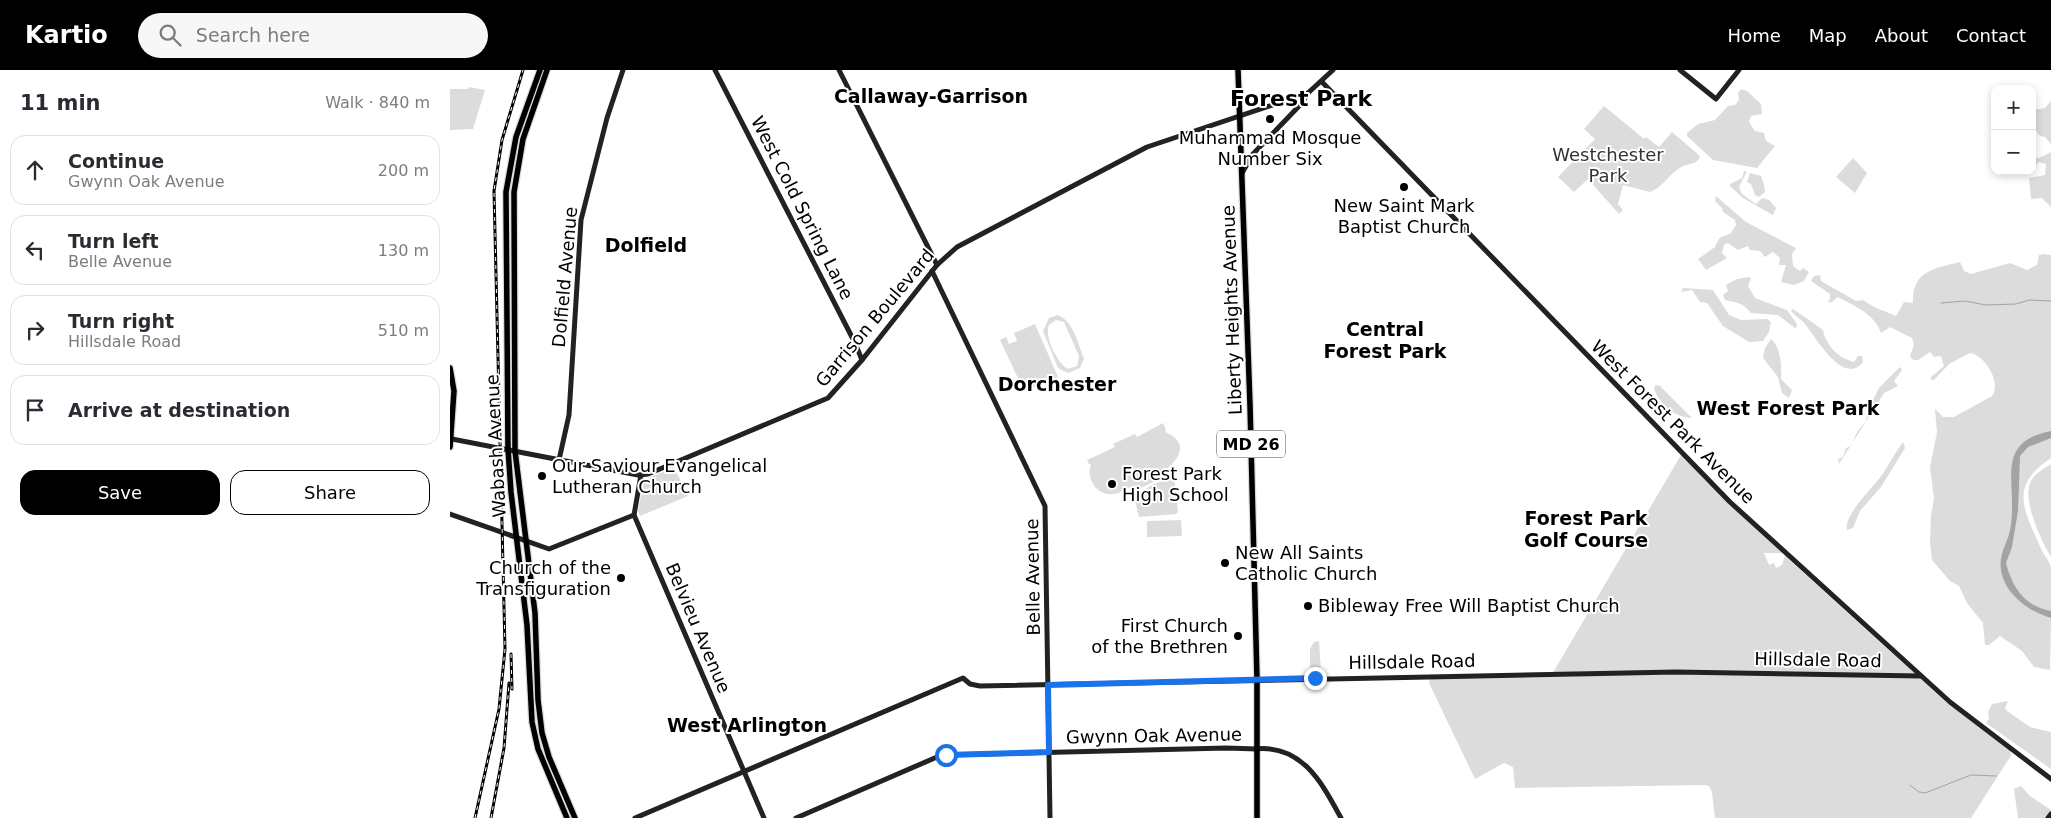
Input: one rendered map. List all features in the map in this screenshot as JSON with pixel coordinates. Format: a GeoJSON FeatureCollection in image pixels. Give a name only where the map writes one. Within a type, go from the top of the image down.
{"type":"FeatureCollection","features":[{"type":"Feature","properties":{"kind":"main road","name":"Wabash Avenue"},"geometry":{"type":"LineString","coordinates":[[540,70],[518,130],[507,178],[506,322],[508,450],[528,638],[530,700],[534,733],[542,760],[567,818]]}},
{"type":"Feature","properties":{"kind":"main road","name":"Wabash Avenue"},"geometry":{"type":"LineString","coordinates":[[547,70],[528,125],[517,168],[514,214],[515,451],[536,635],[538,700],[542,733],[575,818]]}},
{"type":"Feature","properties":{"kind":"main road","name":"Dolfield Avenue"},"geometry":{"type":"LineString","coordinates":[[559,460],[569,415],[580,220],[611,102],[623,70]]}},
{"type":"Feature","properties":{"kind":"main road","name":"West Cold Spring Lane"},"geometry":{"type":"LineString","coordinates":[[715,70],[862,360]]}},
{"type":"Feature","properties":{"kind":"main road"},"geometry":{"type":"LineString","coordinates":[[839,70],[938,265]]}},
{"type":"Feature","properties":{"kind":"main road","name":"Liberty Heights Avenue"},"geometry":{"type":"LineString","coordinates":[[1238,70],[1257,679],[1258,818]]}},
{"type":"Feature","properties":{"kind":"main road","name":"Garrison Boulevard"},"geometry":{"type":"LineString","coordinates":[[641,475],[828,398],[862,360],[938,265],[950,252],[964,243],[1147,147],[1308,93],[1333,70]]}},
{"type":"Feature","properties":{"kind":"main road"},"geometry":{"type":"LineString","coordinates":[[1680,70],[1716,99],[1739,70]]}},
{"type":"Feature","properties":{"kind":"main road","name":"West Forest Park Avenue"},"geometry":{"type":"LineString","coordinates":[[1322,82],[1722,495],[1958,709],[2051,779]]}},
{"type":"Feature","properties":{"kind":"main road"},"geometry":{"type":"LineString","coordinates":[[1242,172],[1252,154],[1302,103],[1308,93]]}},
{"type":"Feature","properties":{"kind":"main road","name":"Belle Avenue"},"geometry":{"type":"LineString","coordinates":[[932,272],[1045,506],[1050,818]]}},
{"type":"Feature","properties":{"kind":"main road"},"geometry":{"type":"LineString","coordinates":[[506,322],[514,322]]}},
{"type":"Feature","properties":{"kind":"main road"},"geometry":{"type":"LineString","coordinates":[[450,368],[454,391],[450,447]]}},
{"type":"Feature","properties":{"kind":"main road"},"geometry":{"type":"LineString","coordinates":[[450,514],[545,549],[557,548],[634,515],[641,475],[452,439]]}},
{"type":"Feature","properties":{"kind":"main road","name":"Belvieu Avenue"},"geometry":{"type":"LineString","coordinates":[[634,515],[764,818]]}},
{"type":"Feature","properties":{"kind":"main road"},"geometry":{"type":"LineString","coordinates":[[528,638],[536,635]]}},
{"type":"Feature","properties":{"kind":"main road","name":"Hillsdale Road"},"geometry":{"type":"LineString","coordinates":[[635,818],[963,678],[970,684],[980,686],[1257,679],[1692,672],[1921,676]]}},
{"type":"Feature","properties":{"kind":"main road","name":"Gwynn Oak Avenue"},"geometry":{"type":"LineString","coordinates":[[796,818],[937,757],[960,754],[1049,754],[1240,747],[1280,751],[1297,757],[1319,778],[1341,818]]}},
{"type":"Feature","properties":{"kind":"main road","name":"West Forest Park Avenue"},"geometry":{"type":"LineString","coordinates":[[2025,758],[2051,775]]}},
{"type":"Feature","properties":{"kind":"main road"},"geometry":{"type":"LineString","coordinates":[[2048,818],[2051,814]]}},
{"type":"Feature","properties":{"kind":"green space"},"geometry":{"type":"Polygon","coordinates":[[[469,87],[485,90],[473,129],[450,130],[450,89],[468,89],[469,87]]]}},
{"type":"Feature","properties":{"kind":"green space"},"geometry":{"type":"Polygon","coordinates":[[[1741,89],[1747,91],[1761,104],[1762,114],[1751,116],[1749,122],[1755,131],[1764,133],[1766,141],[1775,146],[1757,168],[1713,160],[1687,136],[1687,133],[1698,124],[1715,120],[1728,106],[1735,105],[1739,100],[1738,93],[1741,89]]]}},
{"type":"Feature","properties":{"kind":"green space"},"geometry":{"type":"Polygon","coordinates":[[[2051,101],[2051,144],[2036,131],[2036,109],[2045,108],[2051,101]]]}},
{"type":"Feature","properties":{"kind":"green space","name":"Westchester Park"},"geometry":{"type":"Polygon","coordinates":[[[1604,106],[1644,139],[1646,137],[1659,147],[1672,132],[1700,156],[1697,161],[1681,167],[1650,192],[1623,185],[1618,204],[1623,210],[1619,214],[1588,179],[1574,192],[1558,177],[1595,139],[1584,129],[1604,106]]]}},
{"type":"Feature","properties":{"kind":"green space"},"geometry":{"type":"Polygon","coordinates":[[[2051,152],[2051,207],[2042,198],[2031,199],[2029,178],[2045,175],[2046,164],[2039,162],[2036,165],[2036,158],[2051,152]]]}},
{"type":"Feature","properties":{"kind":"green space"},"geometry":{"type":"Polygon","coordinates":[[[1853,158],[1867,173],[1855,193],[1836,177],[1853,158]]]}},
{"type":"Feature","properties":{"kind":"green space"},"geometry":{"type":"Polygon","coordinates":[[[1744,171],[1746,173],[1739,187],[1742,194],[1756,204],[1762,198],[1769,200],[1776,208],[1773,215],[1743,198],[1730,186],[1730,184],[1742,178],[1744,171]]]}},
{"type":"Feature","properties":{"kind":"green space"},"geometry":{"type":"Polygon","coordinates":[[[1750,173],[1762,178],[1765,192],[1759,197],[1755,195],[1751,184],[1747,182],[1750,173]]]}},
{"type":"Feature","properties":{"kind":"green space"},"geometry":{"type":"Polygon","coordinates":[[[1716,196],[1746,222],[1796,248],[1792,254],[1793,266],[1800,271],[1803,268],[1809,272],[1804,281],[1794,285],[1781,282],[1786,265],[1779,265],[1780,258],[1773,252],[1765,257],[1760,251],[1750,250],[1748,246],[1738,250],[1728,243],[1724,245],[1722,253],[1727,258],[1706,270],[1698,259],[1715,247],[1721,237],[1731,233],[1736,225],[1735,220],[1723,212],[1722,208],[1715,201],[1716,196]]]}},
{"type":"Feature","properties":{"kind":"green space"},"geometry":{"type":"Polygon","coordinates":[[[2039,255],[2051,255],[2051,458],[2037,469],[2029,479],[2024,490],[2024,500],[2030,524],[2051,568],[2051,614],[2040,614],[2051,618],[2050,670],[2034,667],[2022,651],[2000,636],[1989,645],[1985,645],[1983,623],[1967,603],[1959,586],[1950,581],[1932,560],[1930,542],[1931,515],[1934,499],[1930,467],[1937,432],[1935,409],[1943,417],[1954,417],[1992,396],[1995,391],[1995,384],[1990,370],[1981,359],[1970,353],[1949,364],[1934,380],[1931,380],[1931,377],[1944,366],[1941,356],[1934,357],[1930,352],[1918,360],[1913,360],[1910,356],[1914,345],[1912,338],[1890,327],[1881,333],[1874,321],[1863,311],[1838,297],[1832,302],[1828,302],[1830,294],[1811,281],[1814,276],[1820,275],[1821,281],[1856,301],[1863,300],[1896,316],[1904,302],[1913,303],[1916,284],[1921,277],[1933,269],[1960,262],[1964,271],[1971,274],[2010,263],[2027,270],[2037,265],[2039,255]]]}},
{"type":"Feature","properties":{"kind":"green space"},"geometry":{"type":"Polygon","coordinates":[[[1749,277],[1751,279],[1748,286],[1755,298],[1787,310],[1797,324],[1796,329],[1778,315],[1751,313],[1742,305],[1725,300],[1723,295],[1728,291],[1726,285],[1737,279],[1749,277]]]}},
{"type":"Feature","properties":{"kind":"green space"},"geometry":{"type":"Polygon","coordinates":[[[1683,288],[1713,290],[1729,315],[1741,320],[1767,319],[1771,322],[1769,332],[1763,341],[1749,342],[1723,326],[1707,303],[1700,302],[1692,290],[1681,292],[1683,288]]]}},
{"type":"Feature","properties":{"kind":"green space"},"geometry":{"type":"Polygon","coordinates":[[[1793,309],[1823,330],[1830,346],[1838,354],[1854,362],[1858,356],[1862,356],[1863,362],[1855,368],[1847,368],[1838,364],[1822,348],[1803,322],[1791,311],[1793,309]]]}},
{"type":"Feature","properties":{"kind":"green space"},"geometry":{"type":"Polygon","coordinates":[[[1058,315],[1072,328],[1084,359],[1080,368],[1068,373],[1058,368],[1043,331],[1049,318],[1058,315]],[[1056,320],[1049,325],[1048,336],[1052,349],[1068,369],[1077,366],[1079,356],[1064,322],[1056,320]]]}},
{"type":"Feature","properties":{"kind":"green space"},"geometry":{"type":"Polygon","coordinates":[[[1035,324],[1058,377],[1024,391],[1000,340],[1006,337],[1009,344],[1017,341],[1014,333],[1035,324]]]}},
{"type":"Feature","properties":{"kind":"green space"},"geometry":{"type":"Polygon","coordinates":[[[1771,339],[1779,352],[1781,379],[1792,390],[1789,398],[1782,393],[1778,377],[1763,358],[1765,348],[1771,339]]]}},
{"type":"Feature","properties":{"kind":"green space"},"geometry":{"type":"Polygon","coordinates":[[[1900,367],[1902,370],[1894,381],[1898,386],[1884,393],[1852,443],[1857,432],[1866,421],[1868,410],[1879,388],[1900,367]]]}},
{"type":"Feature","properties":{"kind":"green space"},"geometry":{"type":"Polygon","coordinates":[[[1656,385],[1660,386],[1692,418],[1680,416],[1668,409],[1656,394],[1654,388],[1656,385]]]}},
{"type":"Feature","properties":{"kind":"green space"},"geometry":{"type":"Polygon","coordinates":[[[1163,423],[1165,432],[1174,437],[1179,443],[1180,449],[1174,462],[1154,476],[1156,481],[1134,491],[1132,486],[1115,494],[1107,494],[1097,489],[1091,480],[1091,464],[1087,460],[1115,447],[1113,444],[1135,434],[1137,437],[1163,423]]]}},
{"type":"Feature","properties":{"kind":"green space"},"geometry":{"type":"Polygon","coordinates":[[[1903,442],[1905,448],[1881,487],[1860,511],[1853,528],[1847,530],[1847,524],[1854,510],[1882,475],[1903,442]]]}},
{"type":"Feature","properties":{"kind":"green space"},"geometry":{"type":"Polygon","coordinates":[[[1850,446],[1839,464],[1838,459],[1843,457],[1846,448],[1850,446]]]}},
{"type":"Feature","properties":{"kind":"green space","name":"Forest Park Golf Course"},"geometry":{"type":"Polygon","coordinates":[[[1681,455],[1783,553],[1764,553],[1769,565],[1774,563],[1776,568],[1782,565],[1785,556],[1946,702],[2011,751],[2010,753],[2012,754],[1971,818],[1715,818],[1712,792],[1709,786],[1706,785],[1515,788],[1513,767],[1504,763],[1475,779],[1429,683],[1430,679],[1551,676],[1681,455]]]}},
{"type":"Feature","properties":{"kind":"green space"},"geometry":{"type":"Polygon","coordinates":[[[2051,464],[2051,557],[2037,530],[2028,496],[2032,479],[2051,464]]]}},
{"type":"Feature","properties":{"kind":"green space"},"geometry":{"type":"Polygon","coordinates":[[[674,467],[688,496],[640,516],[638,511],[644,480],[674,467]]]}},
{"type":"Feature","properties":{"kind":"green space"},"geometry":{"type":"Polygon","coordinates":[[[1174,477],[1178,512],[1176,514],[1139,517],[1134,496],[1154,484],[1174,477]]]}},
{"type":"Feature","properties":{"kind":"green space"},"geometry":{"type":"Polygon","coordinates":[[[1181,520],[1182,536],[1147,537],[1147,521],[1181,520]]]}},
{"type":"Feature","properties":{"kind":"green space"},"geometry":{"type":"Polygon","coordinates":[[[1319,641],[1321,672],[1310,672],[1310,649],[1314,642],[1319,641]]]}},
{"type":"Feature","properties":{"kind":"green space"},"geometry":{"type":"Polygon","coordinates":[[[2008,701],[2005,708],[2007,711],[2030,727],[2051,732],[2051,769],[1986,723],[1989,719],[1988,712],[1992,704],[2008,701]]]}},
{"type":"Feature","properties":{"kind":"green space"},"geometry":{"type":"Polygon","coordinates":[[[2021,786],[2030,796],[2051,810],[2046,818],[2018,818],[2014,789],[2021,786]]]}},
{"type":"Feature","properties":{"kind":"shaded area"},"geometry":{"type":"Polygon","coordinates":[[[2051,431],[2051,438],[2028,447],[2020,456],[2018,511],[2012,547],[2006,563],[2012,580],[2021,595],[2034,605],[2051,611],[2051,618],[2023,604],[2008,589],[2001,570],[2001,559],[2012,520],[2011,472],[2013,461],[2017,451],[2024,442],[2051,431]]]}},
{"type":"Feature","properties":{"kind":"waterway"},"geometry":{"type":"LineString","coordinates":[[1941,303],[1965,301],[1986,305],[2016,304],[2029,300],[2051,301]]}},
{"type":"Feature","properties":{"kind":"waterway"},"geometry":{"type":"LineString","coordinates":[[1910,785],[1919,792],[1925,793],[1971,775],[1996,776]]}},
{"type":"Feature","properties":{"kind":"railway"},"geometry":{"type":"LineString","coordinates":[[475,818],[499,709],[505,649],[494,191],[502,140],[523,70]]}},
{"type":"Feature","properties":{"kind":"railway"},"geometry":{"type":"LineString","coordinates":[[511,654],[512,689]]}},
{"type":"Feature","properties":{"kind":"railway"},"geometry":{"type":"LineString","coordinates":[[491,818],[504,748],[509,683]]}},
{"type":"Feature","properties":{"kind":"place","name":"Muhammad Mosque Number Six"},"geometry":{"type":"Point","coordinates":[1270,119]}},
{"type":"Feature","properties":{"kind":"place","name":"New Saint Mark Baptist Church"},"geometry":{"type":"Point","coordinates":[1404,187]}},
{"type":"Feature","properties":{"kind":"place","name":"Our Saviour Evangelical Lutheran Church"},"geometry":{"type":"Point","coordinates":[542,476]}},
{"type":"Feature","properties":{"kind":"place","name":"Forest Park High School"},"geometry":{"type":"Point","coordinates":[1112,484]}},
{"type":"Feature","properties":{"kind":"place","name":"New All Saints Catholic Church"},"geometry":{"type":"Point","coordinates":[1225,563]}},
{"type":"Feature","properties":{"kind":"place","name":"Church of the Transfiguration"},"geometry":{"type":"Point","coordinates":[621,578]}},
{"type":"Feature","properties":{"kind":"place","name":"Bibleway Free Will Baptist Church"},"geometry":{"type":"Point","coordinates":[1308,606]}},
{"type":"Feature","properties":{"kind":"place","name":"First Church of the Brethren"},"geometry":{"type":"Point","coordinates":[1238,636]}},
{"type":"Feature","properties":{"kind":"district","name":"Callaway-Garrison"},"geometry":{"type":"Point","coordinates":[931,96]}},
{"type":"Feature","properties":{"kind":"district","name":"Forest Park"},"geometry":{"type":"Point","coordinates":[1301,98]}},
{"type":"Feature","properties":{"kind":"district","name":"Dolfield"},"geometry":{"type":"Point","coordinates":[646,245]}},
{"type":"Feature","properties":{"kind":"district","name":"Central Forest Park"},"geometry":{"type":"Point","coordinates":[1385,340]}},
{"type":"Feature","properties":{"kind":"district","name":"Dorchester"},"geometry":{"type":"Point","coordinates":[1057,384]}},
{"type":"Feature","properties":{"kind":"district","name":"West Forest Park"},"geometry":{"type":"Point","coordinates":[1788,408]}},
{"type":"Feature","properties":{"kind":"district","name":"Forest Park Golf Course"},"geometry":{"type":"Point","coordinates":[1586,529]}},
{"type":"Feature","properties":{"kind":"district","name":"West Arlington"},"geometry":{"type":"Point","coordinates":[747,725]}},
{"type":"Feature","properties":{"kind":"route"},"geometry":{"type":"LineString","coordinates":[[946,755],[1049,752],[1048,685],[1315,678]]}}]}
